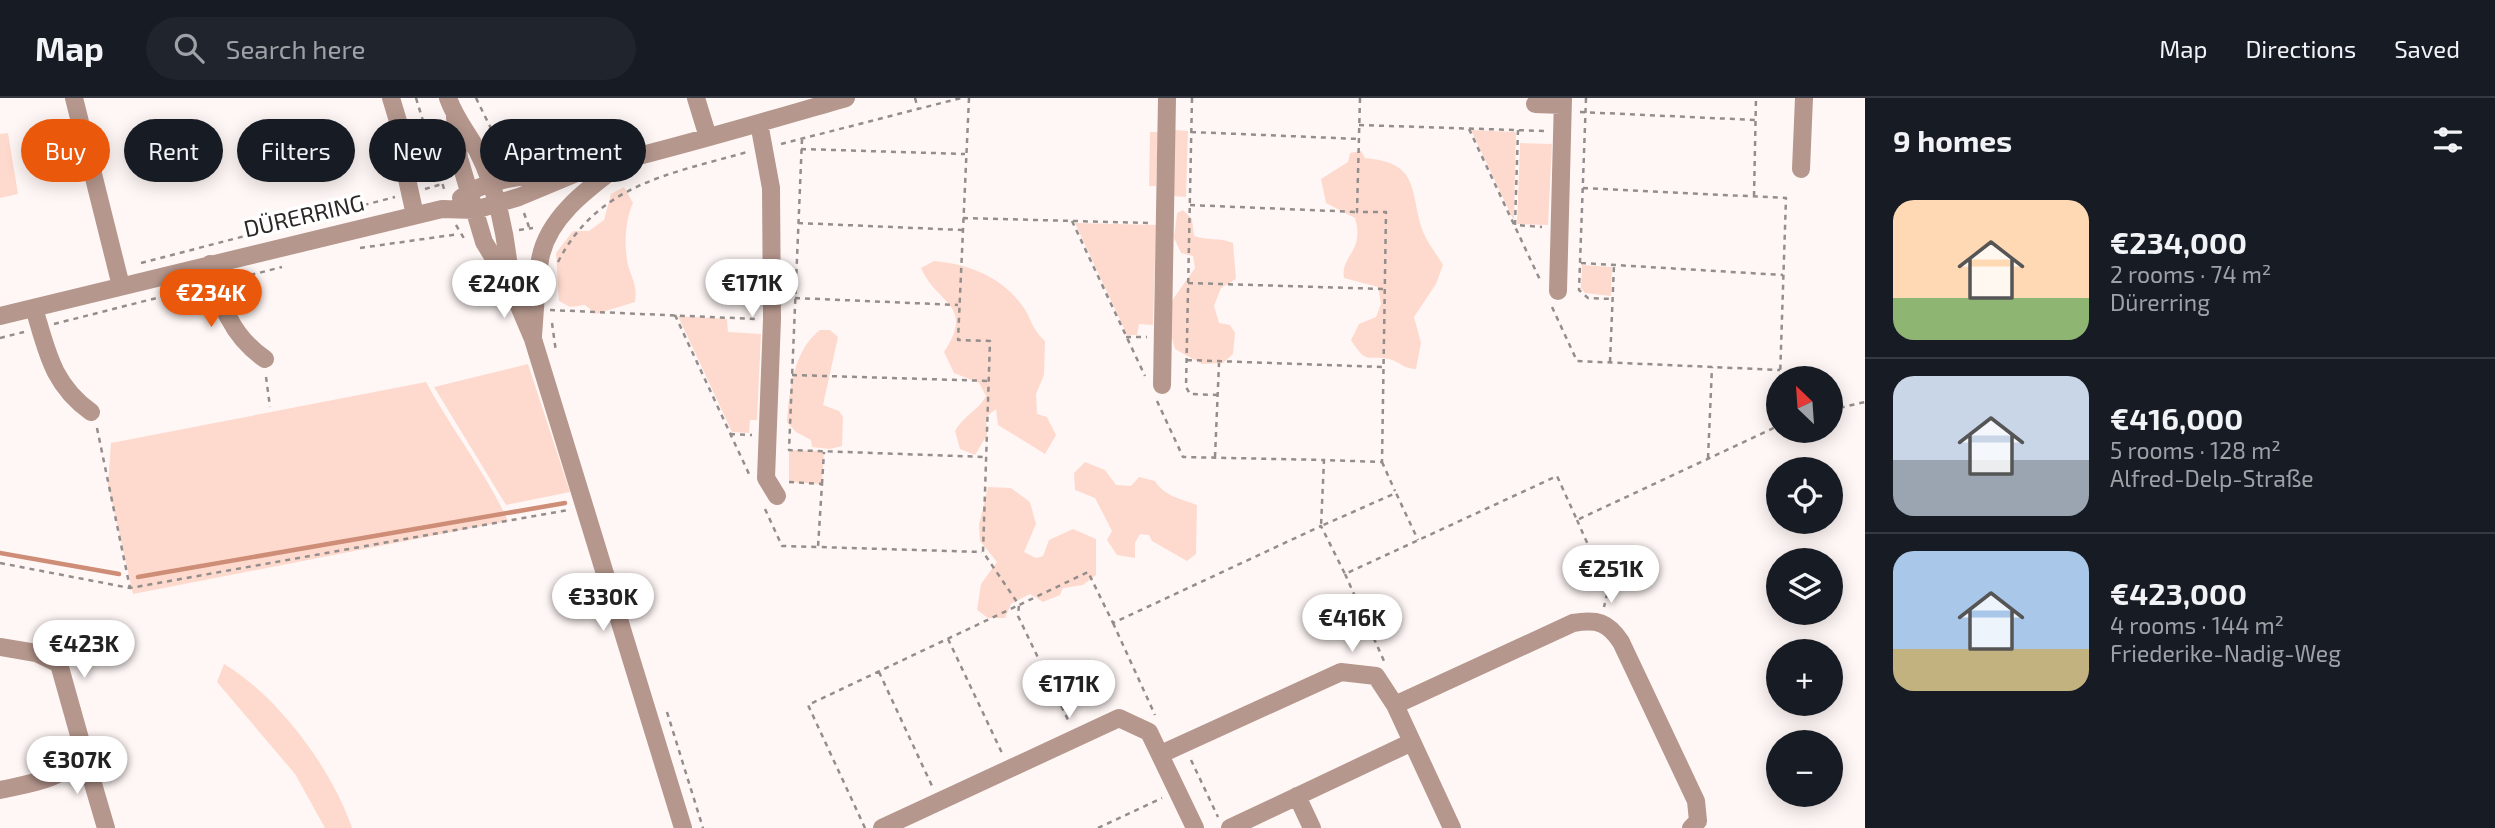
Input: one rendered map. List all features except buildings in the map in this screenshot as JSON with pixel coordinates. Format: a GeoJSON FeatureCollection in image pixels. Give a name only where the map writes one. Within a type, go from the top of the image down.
{"type":"FeatureCollection","features":[{"type":"Feature","properties":{"kind":"street"},"geometry":{"type":"LineString","coordinates":[[74,98],[119,277]]}},
{"type":"Feature","properties":{"kind":"street"},"geometry":{"type":"LineString","coordinates":[[391,98],[411,164],[407,180],[415,215]]}},
{"type":"Feature","properties":{"kind":"street"},"geometry":{"type":"LineString","coordinates":[[448,98],[455,117],[477,151],[496,204],[507,242],[510,285]]}},
{"type":"Feature","properties":{"kind":"street"},"geometry":{"type":"LineString","coordinates":[[696,98],[708,137]]}},
{"type":"Feature","properties":{"kind":"street"},"geometry":{"type":"LineString","coordinates":[[646,153],[846,98]]}},
{"type":"Feature","properties":{"kind":"street"},"geometry":{"type":"LineString","coordinates":[[1162,386],[1167,98]]}},
{"type":"Feature","properties":{"kind":"street"},"geometry":{"type":"LineString","coordinates":[[1801,169],[1804,98]]}},
{"type":"Feature","properties":{"kind":"street"},"geometry":{"type":"LineString","coordinates":[[1535,104],[1563,105],[1559,229],[1550,293]]}},
{"type":"Feature","properties":{"kind":"street"},"geometry":{"type":"LineString","coordinates":[[455,117],[459,158],[484,242],[510,285],[533,339],[683,828]]}},
{"type":"Feature","properties":{"kind":"street"},"geometry":{"type":"LineString","coordinates":[[759,123],[766,147],[771,188],[772,319],[765,478],[777,495]]}},
{"type":"Feature","properties":{"kind":"street"},"geometry":{"type":"LineString","coordinates":[[469,191],[501,182]]}},
{"type":"Feature","properties":{"kind":"street","name":"DÜRERRING"},"geometry":{"type":"LineString","coordinates":[[448,200],[475,210],[552,182]]}},
{"type":"Feature","properties":{"kind":"street"},"geometry":{"type":"LineString","coordinates":[[533,339],[540,257],[562,216],[598,182]]}},
{"type":"Feature","properties":{"kind":"street","name":"DÜRERRING"},"geometry":{"type":"LineString","coordinates":[[0,316],[34,308],[119,277],[210,264],[415,215],[469,191]]}},
{"type":"Feature","properties":{"kind":"street"},"geometry":{"type":"LineString","coordinates":[[210,264],[227,318],[246,345],[265,359]]}},
{"type":"Feature","properties":{"kind":"street"},"geometry":{"type":"LineString","coordinates":[[34,308],[54,372],[72,399],[91,412]]}},
{"type":"Feature","properties":{"kind":"street"},"geometry":{"type":"LineString","coordinates":[[1395,705],[1573,623],[1601,621],[1613,630],[1621,642],[1696,802],[1694,824]]}},
{"type":"Feature","properties":{"kind":"street"},"geometry":{"type":"LineString","coordinates":[[0,647],[36,653],[59,664],[79,760],[106,828]]}},
{"type":"Feature","properties":{"kind":"street"},"geometry":{"type":"LineString","coordinates":[[1161,754],[1341,672],[1377,676],[1395,705],[1452,828]]}},
{"type":"Feature","properties":{"kind":"street"},"geometry":{"type":"LineString","coordinates":[[882,828],[1119,718],[1149,732],[1195,828]]}},
{"type":"Feature","properties":{"kind":"street"},"geometry":{"type":"LineString","coordinates":[[1230,828],[1412,741]]}},
{"type":"Feature","properties":{"kind":"street"},"geometry":{"type":"LineString","coordinates":[[0,790],[56,777],[79,760]]}},
{"type":"Feature","properties":{"kind":"street"},"geometry":{"type":"LineString","coordinates":[[1297,796],[1312,828]]}},
{"type":"Feature","properties":{"kind":"path"},"geometry":{"type":"LineString","coordinates":[[416,98],[448,200]]}},
{"type":"Feature","properties":{"kind":"path"},"geometry":{"type":"LineString","coordinates":[[476,98],[486,119]]}},
{"type":"Feature","properties":{"kind":"path"},"geometry":{"type":"LineString","coordinates":[[915,98],[918,109]]}},
{"type":"Feature","properties":{"kind":"path"},"geometry":{"type":"LineString","coordinates":[[555,268],[570,240],[594,212],[629,188],[766,147],[961,98]]}},
{"type":"Feature","properties":{"kind":"path"},"geometry":{"type":"LineString","coordinates":[[969,98],[958,340],[990,341],[983,552],[1019,605],[1018,616],[1077,738]]}},
{"type":"Feature","properties":{"kind":"path"},"geometry":{"type":"LineString","coordinates":[[1192,98],[1187,391],[1191,394],[1217,395]]}},
{"type":"Feature","properties":{"kind":"path"},"geometry":{"type":"LineString","coordinates":[[1357,212],[1360,98]]}},
{"type":"Feature","properties":{"kind":"path"},"geometry":{"type":"LineString","coordinates":[[1586,98],[1579,290],[1582,295],[1612,299]]}},
{"type":"Feature","properties":{"kind":"path"},"geometry":{"type":"LineString","coordinates":[[1754,196],[1756,98]]}},
{"type":"Feature","properties":{"kind":"path"},"geometry":{"type":"LineString","coordinates":[[1563,105],[1586,112],[1755,120]]}},
{"type":"Feature","properties":{"kind":"path"},"geometry":{"type":"LineString","coordinates":[[1359,125],[1562,132]]}},
{"type":"Feature","properties":{"kind":"path"},"geometry":{"type":"LineString","coordinates":[[1469,129],[1550,293],[1577,361],[1766,369]]}},
{"type":"Feature","properties":{"kind":"path"},"geometry":{"type":"LineString","coordinates":[[1515,225],[1518,130]]}},
{"type":"Feature","properties":{"kind":"path"},"geometry":{"type":"LineString","coordinates":[[1191,132],[1359,139]]}},
{"type":"Feature","properties":{"kind":"path"},"geometry":{"type":"LineString","coordinates":[[802,139],[789,450],[987,457]]}},
{"type":"Feature","properties":{"kind":"path"},"geometry":{"type":"LineString","coordinates":[[801,149],[965,154]]}},
{"type":"Feature","properties":{"kind":"path"},"geometry":{"type":"LineString","coordinates":[[119,277],[442,184]]}},
{"type":"Feature","properties":{"kind":"path"},"geometry":{"type":"LineString","coordinates":[[1583,188],[1786,198],[1780,366]]}},
{"type":"Feature","properties":{"kind":"path"},"geometry":{"type":"LineString","coordinates":[[521,203],[529,227]]}},
{"type":"Feature","properties":{"kind":"path"},"geometry":{"type":"LineString","coordinates":[[1190,205],[1386,212],[1382,462],[1418,541]]}},
{"type":"Feature","properties":{"kind":"path"},"geometry":{"type":"LineString","coordinates":[[962,218],[1166,224]]}},
{"type":"Feature","properties":{"kind":"path"},"geometry":{"type":"LineString","coordinates":[[798,223],[962,230]]}},
{"type":"Feature","properties":{"kind":"path"},"geometry":{"type":"LineString","coordinates":[[1515,225],[1559,229]]}},
{"type":"Feature","properties":{"kind":"path"},"geometry":{"type":"LineString","coordinates":[[1581,263],[1783,275]]}},
{"type":"Feature","properties":{"kind":"path"},"geometry":{"type":"LineString","coordinates":[[1610,362],[1614,265]]}},
{"type":"Feature","properties":{"kind":"path"},"geometry":{"type":"LineString","coordinates":[[1188,284],[1385,289]]}},
{"type":"Feature","properties":{"kind":"path"},"geometry":{"type":"LineString","coordinates":[[795,298],[958,305]]}},
{"type":"Feature","properties":{"kind":"path"},"geometry":{"type":"LineString","coordinates":[[558,360],[550,310],[772,319]]}},
{"type":"Feature","properties":{"kind":"path"},"geometry":{"type":"LineString","coordinates":[[676,315],[753,484]]}},
{"type":"Feature","properties":{"kind":"path"},"geometry":{"type":"LineString","coordinates":[[1126,337],[1163,338]]}},
{"type":"Feature","properties":{"kind":"path"},"geometry":{"type":"LineString","coordinates":[[265,359],[270,407]]}},
{"type":"Feature","properties":{"kind":"path"},"geometry":{"type":"LineString","coordinates":[[1187,360],[1384,367]]}},
{"type":"Feature","properties":{"kind":"path"},"geometry":{"type":"LineString","coordinates":[[1215,457],[1219,361]]}},
{"type":"Feature","properties":{"kind":"path"},"geometry":{"type":"LineString","coordinates":[[1708,458],[1712,367]]}},
{"type":"Feature","properties":{"kind":"path"},"geometry":{"type":"LineString","coordinates":[[792,375],[990,382]]}},
{"type":"Feature","properties":{"kind":"path"},"geometry":{"type":"LineString","coordinates":[[1843,407],[1865,402]]}},
{"type":"Feature","properties":{"kind":"path"},"geometry":{"type":"LineString","coordinates":[[91,412],[102,444],[130,588]]}},
{"type":"Feature","properties":{"kind":"path"},"geometry":{"type":"LineString","coordinates":[[1577,520],[1766,431]]}},
{"type":"Feature","properties":{"kind":"path"},"geometry":{"type":"LineString","coordinates":[[730,434],[767,436]]}},
{"type":"Feature","properties":{"kind":"path"},"geometry":{"type":"LineString","coordinates":[[818,547],[824,451]]}},
{"type":"Feature","properties":{"kind":"path"},"geometry":{"type":"LineString","coordinates":[[1377,676],[1385,662],[1321,526],[1324,460],[1382,462]]}},
{"type":"Feature","properties":{"kind":"path"},"geometry":{"type":"LineString","coordinates":[[1345,574],[1557,476],[1608,590],[1601,621]]}},
{"type":"Feature","properties":{"kind":"path"},"geometry":{"type":"LineString","coordinates":[[822,484],[777,495],[782,546],[983,552]]}},
{"type":"Feature","properties":{"kind":"path"},"geometry":{"type":"LineString","coordinates":[[1113,623],[1396,493]]}},
{"type":"Feature","properties":{"kind":"path"},"geometry":{"type":"LineString","coordinates":[[0,563],[130,588],[585,508]]}},
{"type":"Feature","properties":{"kind":"path"},"geometry":{"type":"LineString","coordinates":[[865,828],[808,705],[1088,572],[1158,721],[1149,732]]}},
{"type":"Feature","properties":{"kind":"path"},"geometry":{"type":"LineString","coordinates":[[948,639],[1009,769]]}},
{"type":"Feature","properties":{"kind":"path"},"geometry":{"type":"LineString","coordinates":[[879,672],[939,802]]}},
{"type":"Feature","properties":{"kind":"path"},"geometry":{"type":"LineString","coordinates":[[666,711],[703,828]]}},
{"type":"Feature","properties":{"kind":"path"},"geometry":{"type":"LineString","coordinates":[[1183,744],[1223,828]]}},
{"type":"Feature","properties":{"kind":"path"},"geometry":{"type":"LineString","coordinates":[[1098,828],[1177,791]]}},
{"type":"Feature","properties":{"kind":"shaded area"},"geometry":{"type":"Polygon","coordinates":[[[1175,130],[1188,131],[1186,197],[1172,196],[1175,130]]]}},
{"type":"Feature","properties":{"kind":"shaded area"},"geometry":{"type":"Polygon","coordinates":[[[1471,130],[1516,132],[1514,221],[1471,130]]]}},
{"type":"Feature","properties":{"kind":"shaded area"},"geometry":{"type":"Polygon","coordinates":[[[1150,132],[1158,132],[1156,186],[1149,186],[1150,132]]]}},
{"type":"Feature","properties":{"kind":"shaded area"},"geometry":{"type":"Polygon","coordinates":[[[8,133],[18,194],[0,198],[0,134],[8,133]]]}},
{"type":"Feature","properties":{"kind":"shaded area"},"geometry":{"type":"Polygon","coordinates":[[[1520,143],[1552,144],[1548,225],[1517,224],[1520,143]]]}},
{"type":"Feature","properties":{"kind":"shaded area"},"geometry":{"type":"Polygon","coordinates":[[[1361,151],[1365,158],[1394,165],[1403,171],[1412,188],[1423,231],[1443,265],[1436,284],[1414,317],[1421,343],[1416,369],[1389,359],[1364,356],[1351,340],[1359,324],[1376,317],[1381,304],[1378,287],[1344,278],[1345,264],[1357,239],[1355,218],[1326,203],[1321,179],[1348,162],[1350,153],[1361,151]]]}},
{"type":"Feature","properties":{"kind":"shaded area"},"geometry":{"type":"Polygon","coordinates":[[[624,187],[633,203],[627,223],[626,245],[635,302],[596,314],[585,305],[570,307],[559,301],[556,253],[573,231],[589,231],[604,220],[611,194],[624,187]]]}},
{"type":"Feature","properties":{"kind":"shaded area"},"geometry":{"type":"Polygon","coordinates":[[[1183,210],[1192,219],[1194,236],[1233,243],[1236,279],[1221,288],[1214,306],[1219,323],[1230,325],[1235,333],[1233,354],[1223,363],[1202,364],[1175,349],[1166,317],[1173,299],[1195,268],[1193,256],[1181,253],[1174,238],[1177,213],[1183,210]]]}},
{"type":"Feature","properties":{"kind":"shaded area"},"geometry":{"type":"Polygon","coordinates":[[[1075,223],[1156,225],[1153,325],[1139,324],[1137,335],[1127,335],[1075,223]]]}},
{"type":"Feature","properties":{"kind":"shaded area"},"geometry":{"type":"Polygon","coordinates":[[[934,261],[971,269],[1003,286],[1021,304],[1036,331],[1045,341],[1044,375],[1036,394],[1037,414],[1047,417],[1056,435],[1045,454],[998,425],[996,409],[986,417],[987,435],[975,455],[960,449],[955,431],[986,396],[979,383],[954,373],[944,352],[953,336],[955,314],[921,268],[934,261]]]}},
{"type":"Feature","properties":{"kind":"shaded area"},"geometry":{"type":"Polygon","coordinates":[[[1582,265],[1612,267],[1611,296],[1585,293],[1581,288],[1582,265]]]}},
{"type":"Feature","properties":{"kind":"shaded area"},"geometry":{"type":"Polygon","coordinates":[[[678,316],[727,319],[728,332],[761,334],[757,420],[750,420],[749,433],[732,432],[678,316]]]}},
{"type":"Feature","properties":{"kind":"shaded area"},"geometry":{"type":"Polygon","coordinates":[[[820,330],[830,330],[838,337],[823,405],[839,411],[843,417],[842,446],[830,449],[812,447],[811,440],[796,432],[787,422],[794,372],[804,348],[820,330]]]}},
{"type":"Feature","properties":{"kind":"shaded area"},"geometry":{"type":"Polygon","coordinates":[[[528,364],[570,492],[506,505],[434,387],[528,364]]]}},
{"type":"Feature","properties":{"kind":"shaded area"},"geometry":{"type":"Polygon","coordinates":[[[426,382],[508,521],[133,594],[108,484],[111,443],[426,382]]]}},
{"type":"Feature","properties":{"kind":"shaded area"},"geometry":{"type":"Polygon","coordinates":[[[789,450],[824,451],[822,484],[789,482],[789,450]]]}},
{"type":"Feature","properties":{"kind":"shaded area"},"geometry":{"type":"Polygon","coordinates":[[[1085,462],[1105,470],[1116,485],[1131,486],[1139,477],[1155,481],[1168,494],[1197,505],[1196,554],[1187,561],[1152,541],[1149,535],[1140,534],[1135,543],[1135,558],[1117,555],[1107,540],[1112,531],[1095,498],[1075,490],[1074,473],[1085,462]]]}},
{"type":"Feature","properties":{"kind":"shaded area"},"geometry":{"type":"Polygon","coordinates":[[[988,487],[1011,488],[1030,502],[1036,524],[1024,552],[1036,558],[1043,556],[1049,540],[1073,529],[1096,539],[1096,575],[1083,585],[1063,588],[1060,595],[1043,602],[1030,594],[1011,604],[1005,618],[988,618],[977,610],[981,584],[997,562],[980,541],[979,525],[988,487]]]}},
{"type":"Feature","properties":{"kind":"shaded area"},"geometry":{"type":"Polygon","coordinates":[[[224,664],[264,695],[301,736],[331,782],[352,828],[325,828],[295,774],[217,682],[224,664]]]}},
{"type":"Feature","properties":{"kind":"waterway"},"geometry":{"type":"LineString","coordinates":[[138,577],[565,503]]}},
{"type":"Feature","properties":{"kind":"waterway"},"geometry":{"type":"LineString","coordinates":[[0,553],[119,574]]}}]}
